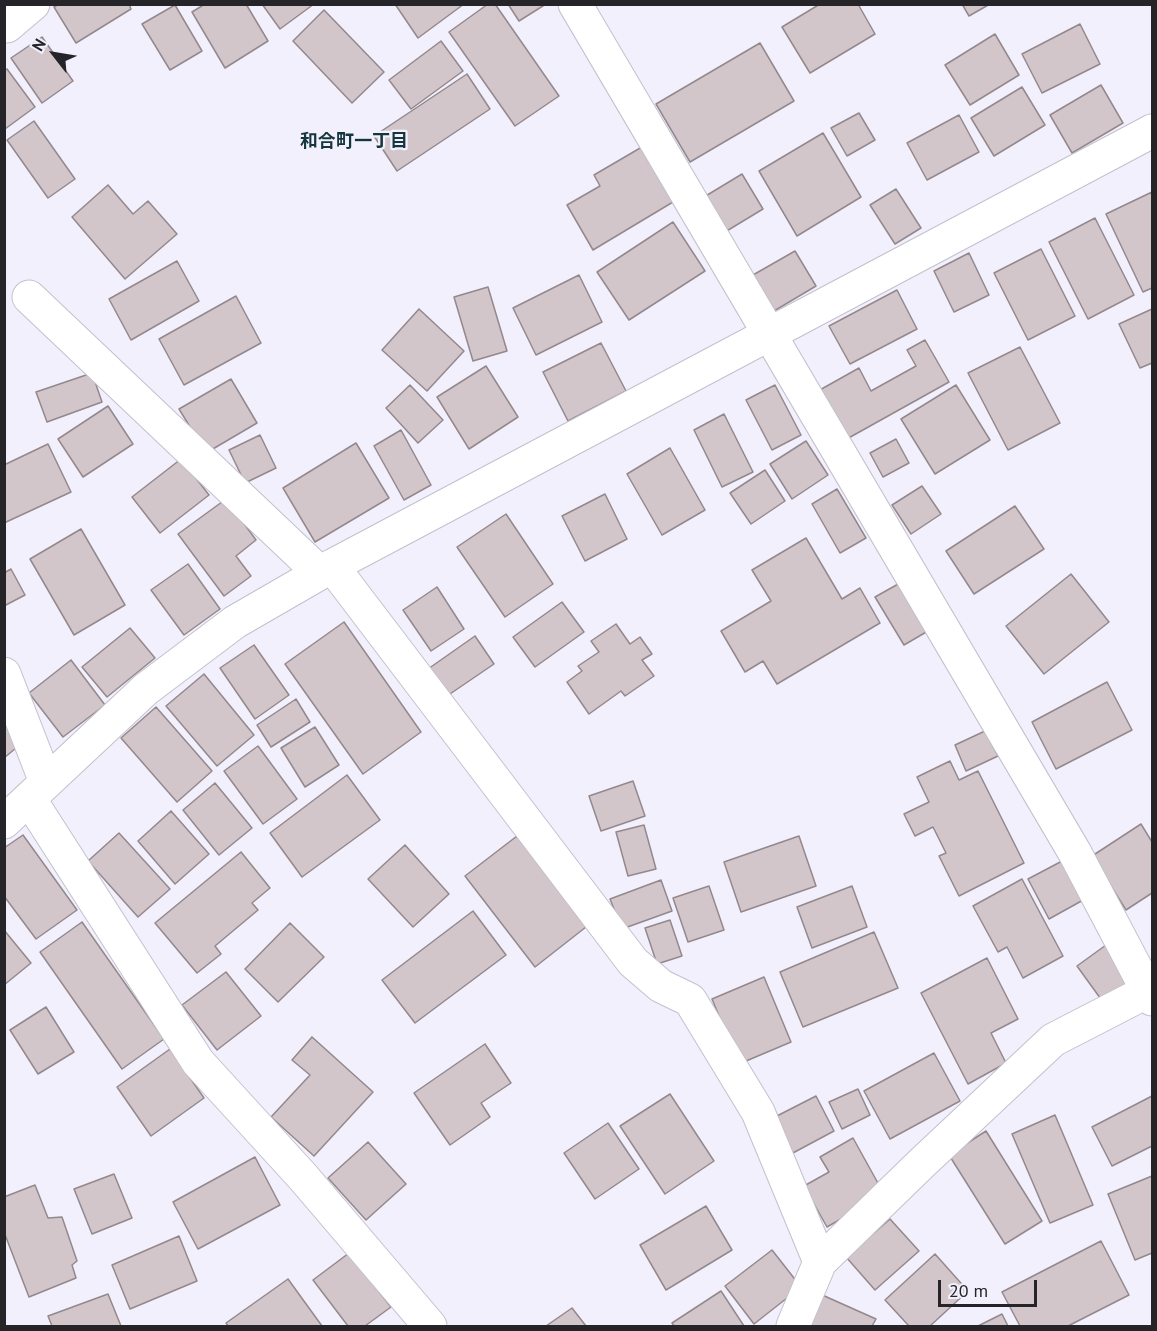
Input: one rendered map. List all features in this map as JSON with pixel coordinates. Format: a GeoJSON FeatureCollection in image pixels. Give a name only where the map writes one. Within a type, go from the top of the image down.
{"type":"FeatureCollection","features":[{"type":"Feature","properties":{"kind":"street"},"geometry":{"type":"LineString","coordinates":[[7,26],[33,4]]}},
{"type":"Feature","properties":{"kind":"street"},"geometry":{"type":"LineString","coordinates":[[575,4],[1075,853],[1150,995],[1053,1040],[820,1262],[793,1326]]}},
{"type":"Feature","properties":{"kind":"street"},"geometry":{"type":"LineString","coordinates":[[4,822],[155,683],[235,622],[326,570],[1152,131]]}},
{"type":"Feature","properties":{"kind":"street"},"geometry":{"type":"LineString","coordinates":[[29,297],[326,570],[633,962],[662,986],[690,1000],[758,1112],[820,1262]]}},
{"type":"Feature","properties":{"kind":"street"},"geometry":{"type":"LineString","coordinates":[[4,674],[38,791],[198,1062],[324,1202],[423,1324]]}},
{"type":"Feature","properties":{"kind":"building"},"geometry":{"type":"Polygon","coordinates":[[[59,4],[129,4],[131,9],[76,43],[54,7],[59,4]]]}},
{"type":"Feature","properties":{"kind":"building"},"geometry":{"type":"Polygon","coordinates":[[[205,4],[246,4],[268,41],[225,68],[192,12],[205,4]]]}},
{"type":"Feature","properties":{"kind":"building"},"geometry":{"type":"Polygon","coordinates":[[[262,4],[314,4],[280,29],[262,4]]]}},
{"type":"Feature","properties":{"kind":"building"},"geometry":{"type":"Polygon","coordinates":[[[395,4],[464,4],[418,38],[395,4]]]}},
{"type":"Feature","properties":{"kind":"building"},"geometry":{"type":"Polygon","coordinates":[[[488,4],[495,4],[559,96],[515,126],[449,32],[488,4]]]}},
{"type":"Feature","properties":{"kind":"building"},"geometry":{"type":"Polygon","coordinates":[[[508,4],[546,4],[519,21],[508,4]]]}},
{"type":"Feature","properties":{"kind":"building"},"geometry":{"type":"Polygon","coordinates":[[[820,4],[858,4],[875,34],[810,73],[782,27],[820,4]]]}},
{"type":"Feature","properties":{"kind":"building"},"geometry":{"type":"Polygon","coordinates":[[[962,4],[990,4],[969,16],[962,4]]]}},
{"type":"Feature","properties":{"kind":"building"},"geometry":{"type":"Polygon","coordinates":[[[175,5],[202,51],[170,70],[142,24],[175,5]]]}},
{"type":"Feature","properties":{"kind":"building"},"geometry":{"type":"Polygon","coordinates":[[[324,10],[384,72],[352,103],[293,41],[324,10]]]}},
{"type":"Feature","properties":{"kind":"building"},"geometry":{"type":"Polygon","coordinates":[[[1080,24],[1100,64],[1042,93],[1022,54],[1080,24]]]}},
{"type":"Feature","properties":{"kind":"building"},"geometry":{"type":"Polygon","coordinates":[[[995,34],[1019,75],[970,105],[945,65],[995,34]]]}},
{"type":"Feature","properties":{"kind":"building"},"geometry":{"type":"Polygon","coordinates":[[[42,37],[73,81],[42,103],[11,58],[42,37]]]}},
{"type":"Feature","properties":{"kind":"building"},"geometry":{"type":"Polygon","coordinates":[[[441,41],[463,71],[411,109],[389,80],[441,41]]]}},
{"type":"Feature","properties":{"kind":"building"},"geometry":{"type":"Polygon","coordinates":[[[760,43],[794,101],[690,162],[656,104],[760,43]]]}},
{"type":"Feature","properties":{"kind":"building"},"geometry":{"type":"Polygon","coordinates":[[[7,69],[35,107],[5,129],[4,71],[7,69]]]}},
{"type":"Feature","properties":{"kind":"building"},"geometry":{"type":"Polygon","coordinates":[[[467,74],[490,109],[397,171],[374,136],[467,74]]]}},
{"type":"Feature","properties":{"kind":"building"},"geometry":{"type":"Polygon","coordinates":[[[1101,85],[1123,123],[1072,153],[1050,115],[1101,85]]]}},
{"type":"Feature","properties":{"kind":"building"},"geometry":{"type":"Polygon","coordinates":[[[1022,87],[1045,125],[994,156],[971,118],[1022,87]]]}},
{"type":"Feature","properties":{"kind":"building"},"geometry":{"type":"Polygon","coordinates":[[[859,113],[875,140],[847,156],[831,128],[859,113]]]}},
{"type":"Feature","properties":{"kind":"building"},"geometry":{"type":"Polygon","coordinates":[[[959,115],[979,152],[927,180],[907,143],[959,115]]]}},
{"type":"Feature","properties":{"kind":"building"},"geometry":{"type":"Polygon","coordinates":[[[34,121],[75,179],[48,198],[7,140],[34,121]]]}},
{"type":"Feature","properties":{"kind":"building"},"geometry":{"type":"Polygon","coordinates":[[[823,133],[861,197],[797,236],[759,171],[823,133]]]}},
{"type":"Feature","properties":{"kind":"building"},"geometry":{"type":"Polygon","coordinates":[[[647,144],[678,199],[593,250],[567,205],[600,186],[594,175],[647,144]]]}},
{"type":"Feature","properties":{"kind":"building"},"geometry":{"type":"Polygon","coordinates":[[[742,174],[763,209],[725,232],[704,197],[742,174]]]}},
{"type":"Feature","properties":{"kind":"building"},"geometry":{"type":"Polygon","coordinates":[[[108,185],[133,214],[148,201],[177,234],[125,279],[72,217],[108,185]]]}},
{"type":"Feature","properties":{"kind":"building"},"geometry":{"type":"Polygon","coordinates":[[[896,189],[921,228],[895,244],[870,205],[896,189]]]}},
{"type":"Feature","properties":{"kind":"building"},"geometry":{"type":"Polygon","coordinates":[[[1152,192],[1152,288],[1143,292],[1106,214],[1152,192]]]}},
{"type":"Feature","properties":{"kind":"building"},"geometry":{"type":"Polygon","coordinates":[[[1095,218],[1134,295],[1088,319],[1049,242],[1095,218]]]}},
{"type":"Feature","properties":{"kind":"building"},"geometry":{"type":"Polygon","coordinates":[[[673,222],[705,271],[629,320],[597,272],[673,222]]]}},
{"type":"Feature","properties":{"kind":"building"},"geometry":{"type":"Polygon","coordinates":[[[1041,249],[1075,316],[1028,340],[994,273],[1041,249]]]}},
{"type":"Feature","properties":{"kind":"building"},"geometry":{"type":"Polygon","coordinates":[[[795,251],[816,286],[774,311],[753,275],[795,251]]]}},
{"type":"Feature","properties":{"kind":"building"},"geometry":{"type":"Polygon","coordinates":[[[969,253],[989,295],[954,312],[934,271],[969,253]]]}},
{"type":"Feature","properties":{"kind":"building"},"geometry":{"type":"Polygon","coordinates":[[[177,261],[199,301],[131,340],[109,299],[177,261]]]}},
{"type":"Feature","properties":{"kind":"building"},"geometry":{"type":"Polygon","coordinates":[[[579,275],[602,322],[536,355],[513,308],[579,275]]]}},
{"type":"Feature","properties":{"kind":"building"},"geometry":{"type":"Polygon","coordinates":[[[488,287],[507,351],[473,361],[454,297],[488,287]]]}},
{"type":"Feature","properties":{"kind":"building"},"geometry":{"type":"Polygon","coordinates":[[[897,290],[917,329],[850,364],[829,326],[897,290]]]}},
{"type":"Feature","properties":{"kind":"building"},"geometry":{"type":"Polygon","coordinates":[[[236,296],[261,343],[184,385],[159,339],[236,296]]]}},
{"type":"Feature","properties":{"kind":"building"},"geometry":{"type":"Polygon","coordinates":[[[419,309],[464,351],[427,391],[382,350],[419,309]]]}},
{"type":"Feature","properties":{"kind":"building"},"geometry":{"type":"Polygon","coordinates":[[[1152,309],[1152,363],[1140,368],[1119,324],[1152,309]]]}},
{"type":"Feature","properties":{"kind":"building"},"geometry":{"type":"Polygon","coordinates":[[[925,340],[949,382],[845,440],[818,391],[859,368],[871,391],[916,366],[907,350],[925,340]]]}},
{"type":"Feature","properties":{"kind":"building"},"geometry":{"type":"Polygon","coordinates":[[[601,343],[626,391],[568,421],[543,372],[601,343]]]}},
{"type":"Feature","properties":{"kind":"building"},"geometry":{"type":"Polygon","coordinates":[[[1020,347],[1060,423],[1008,450],[968,373],[1020,347]]]}},
{"type":"Feature","properties":{"kind":"building"},"geometry":{"type":"Polygon","coordinates":[[[486,366],[518,417],[469,449],[437,397],[486,366]]]}},
{"type":"Feature","properties":{"kind":"building"},"geometry":{"type":"Polygon","coordinates":[[[92,373],[102,402],[47,422],[36,392],[92,373]]]}},
{"type":"Feature","properties":{"kind":"building"},"geometry":{"type":"Polygon","coordinates":[[[231,379],[257,423],[206,453],[179,409],[231,379]]]}},
{"type":"Feature","properties":{"kind":"building"},"geometry":{"type":"Polygon","coordinates":[[[410,385],[443,420],[418,443],[386,408],[410,385]]]}},
{"type":"Feature","properties":{"kind":"building"},"geometry":{"type":"Polygon","coordinates":[[[775,385],[801,435],[772,450],[746,400],[775,385]]]}},
{"type":"Feature","properties":{"kind":"building"},"geometry":{"type":"Polygon","coordinates":[[[956,385],[990,440],[935,474],[901,419],[956,385]]]}},
{"type":"Feature","properties":{"kind":"building"},"geometry":{"type":"Polygon","coordinates":[[[108,406],[133,444],[83,477],[58,439],[108,406]]]}},
{"type":"Feature","properties":{"kind":"building"},"geometry":{"type":"Polygon","coordinates":[[[724,414],[753,472],[722,487],[694,430],[724,414]]]}},
{"type":"Feature","properties":{"kind":"building"},"geometry":{"type":"Polygon","coordinates":[[[401,430],[431,485],[404,500],[374,446],[401,430]]]}},
{"type":"Feature","properties":{"kind":"building"},"geometry":{"type":"Polygon","coordinates":[[[260,435],[276,468],[245,483],[229,450],[260,435]]]}},
{"type":"Feature","properties":{"kind":"building"},"geometry":{"type":"Polygon","coordinates":[[[896,439],[909,463],[883,477],[870,453],[896,439]]]}},
{"type":"Feature","properties":{"kind":"building"},"geometry":{"type":"Polygon","coordinates":[[[806,441],[828,475],[792,499],[770,464],[806,441]]]}},
{"type":"Feature","properties":{"kind":"building"},"geometry":{"type":"Polygon","coordinates":[[[356,443],[389,498],[315,542],[283,488],[356,443]]]}},
{"type":"Feature","properties":{"kind":"building"},"geometry":{"type":"Polygon","coordinates":[[[48,444],[71,492],[4,523],[4,465],[48,444]]]}},
{"type":"Feature","properties":{"kind":"building"},"geometry":{"type":"Polygon","coordinates":[[[670,448],[705,510],[662,535],[627,474],[670,448]]]}},
{"type":"Feature","properties":{"kind":"building"},"geometry":{"type":"Polygon","coordinates":[[[181,459],[209,495],[160,533],[132,497],[181,459]]]}},
{"type":"Feature","properties":{"kind":"building"},"geometry":{"type":"Polygon","coordinates":[[[765,470],[785,501],[751,524],[730,493],[765,470]]]}},
{"type":"Feature","properties":{"kind":"building"},"geometry":{"type":"Polygon","coordinates":[[[922,486],[941,514],[911,534],[892,505],[922,486]]]}},
{"type":"Feature","properties":{"kind":"building"},"geometry":{"type":"Polygon","coordinates":[[[837,489],[866,538],[840,553],[812,504],[837,489]]]}},
{"type":"Feature","properties":{"kind":"building"},"geometry":{"type":"Polygon","coordinates":[[[605,494],[627,539],[585,561],[562,516],[605,494]]]}},
{"type":"Feature","properties":{"kind":"building"},"geometry":{"type":"Polygon","coordinates":[[[226,499],[256,540],[236,556],[251,576],[224,596],[178,534],[226,499]]]}},
{"type":"Feature","properties":{"kind":"building"},"geometry":{"type":"Polygon","coordinates":[[[1015,506],[1044,549],[974,594],[946,551],[1015,506]]]}},
{"type":"Feature","properties":{"kind":"building"},"geometry":{"type":"Polygon","coordinates":[[[506,514],[553,584],[505,617],[457,547],[506,514]]]}},
{"type":"Feature","properties":{"kind":"building"},"geometry":{"type":"Polygon","coordinates":[[[81,529],[125,605],[74,635],[30,559],[81,529]]]}},
{"type":"Feature","properties":{"kind":"building"},"geometry":{"type":"Polygon","coordinates":[[[806,538],[842,599],[860,588],[880,623],[777,684],[763,661],[745,672],[721,631],[771,601],[752,570],[806,538]]]}},
{"type":"Feature","properties":{"kind":"building"},"geometry":{"type":"Polygon","coordinates":[[[188,564],[220,609],[184,635],[151,590],[188,564]]]}},
{"type":"Feature","properties":{"kind":"building"},"geometry":{"type":"Polygon","coordinates":[[[11,569],[25,595],[4,606],[4,573],[11,569]]]}},
{"type":"Feature","properties":{"kind":"building"},"geometry":{"type":"Polygon","coordinates":[[[1071,574],[1109,622],[1044,674],[1006,626],[1071,574]]]}},
{"type":"Feature","properties":{"kind":"building"},"geometry":{"type":"Polygon","coordinates":[[[900,583],[928,631],[904,645],[875,597],[900,583]]]}},
{"type":"Feature","properties":{"kind":"building"},"geometry":{"type":"Polygon","coordinates":[[[437,587],[464,629],[431,651],[403,610],[437,587]]]}},
{"type":"Feature","properties":{"kind":"building"},"geometry":{"type":"Polygon","coordinates":[[[562,602],[584,632],[535,667],[513,637],[562,602]]]}},
{"type":"Feature","properties":{"kind":"building"},"geometry":{"type":"Polygon","coordinates":[[[344,622],[421,732],[363,774],[285,664],[344,622]]]}},
{"type":"Feature","properties":{"kind":"building"},"geometry":{"type":"Polygon","coordinates":[[[616,624],[630,644],[640,637],[652,654],[642,660],[654,676],[625,696],[621,691],[589,714],[567,682],[582,671],[578,666],[599,652],[591,641],[616,624]]]}},
{"type":"Feature","properties":{"kind":"building"},"geometry":{"type":"Polygon","coordinates":[[[130,628],[155,658],[107,697],[82,667],[130,628]]]}},
{"type":"Feature","properties":{"kind":"building"},"geometry":{"type":"Polygon","coordinates":[[[475,636],[494,664],[447,696],[428,669],[475,636]]]}},
{"type":"Feature","properties":{"kind":"building"},"geometry":{"type":"Polygon","coordinates":[[[254,645],[289,695],[255,719],[220,668],[254,645]]]}},
{"type":"Feature","properties":{"kind":"building"},"geometry":{"type":"Polygon","coordinates":[[[71,660],[105,705],[63,737],[29,693],[71,660]]]}},
{"type":"Feature","properties":{"kind":"building"},"geometry":{"type":"Polygon","coordinates":[[[204,674],[254,735],[217,766],[166,706],[204,674]]]}},
{"type":"Feature","properties":{"kind":"building"},"geometry":{"type":"Polygon","coordinates":[[[1107,682],[1132,730],[1056,769],[1032,722],[1107,682]]]}},
{"type":"Feature","properties":{"kind":"building"},"geometry":{"type":"Polygon","coordinates":[[[296,699],[310,722],[271,747],[257,725],[296,699]]]}},
{"type":"Feature","properties":{"kind":"building"},"geometry":{"type":"Polygon","coordinates":[[[156,707],[212,771],[177,802],[121,738],[156,707]]]}},
{"type":"Feature","properties":{"kind":"building"},"geometry":{"type":"Polygon","coordinates":[[[4,723],[22,743],[4,758],[4,723]]]}},
{"type":"Feature","properties":{"kind":"building"},"geometry":{"type":"Polygon","coordinates":[[[315,727],[339,765],[305,787],[281,748],[315,727]]]}},
{"type":"Feature","properties":{"kind":"building"},"geometry":{"type":"Polygon","coordinates":[[[985,731],[998,756],[966,771],[955,745],[985,731]]]}},
{"type":"Feature","properties":{"kind":"building"},"geometry":{"type":"Polygon","coordinates":[[[258,746],[297,799],[263,824],[224,771],[258,746]]]}},
{"type":"Feature","properties":{"kind":"building"},"geometry":{"type":"Polygon","coordinates":[[[950,761],[959,780],[978,771],[1024,863],[959,896],[939,856],[946,853],[933,827],[915,836],[904,814],[929,802],[917,777],[950,761]]]}},
{"type":"Feature","properties":{"kind":"building"},"geometry":{"type":"Polygon","coordinates":[[[347,775],[380,820],[302,877],[270,833],[347,775]]]}},
{"type":"Feature","properties":{"kind":"building"},"geometry":{"type":"Polygon","coordinates":[[[633,781],[645,816],[601,831],[589,796],[633,781]]]}},
{"type":"Feature","properties":{"kind":"building"},"geometry":{"type":"Polygon","coordinates":[[[215,783],[252,828],[219,855],[183,810],[215,783]]]}},
{"type":"Feature","properties":{"kind":"building"},"geometry":{"type":"Polygon","coordinates":[[[171,811],[209,854],[175,884],[138,841],[171,811]]]}},
{"type":"Feature","properties":{"kind":"building"},"geometry":{"type":"Polygon","coordinates":[[[1141,824],[1152,842],[1152,893],[1126,910],[1092,856],[1141,824]]]}},
{"type":"Feature","properties":{"kind":"building"},"geometry":{"type":"Polygon","coordinates":[[[644,825],[656,869],[628,876],[616,832],[644,825]]]}},
{"type":"Feature","properties":{"kind":"building"},"geometry":{"type":"Polygon","coordinates":[[[119,833],[170,889],[138,917],[88,861],[119,833]]]}},
{"type":"Feature","properties":{"kind":"building"},"geometry":{"type":"Polygon","coordinates":[[[23,835],[77,910],[36,939],[4,896],[4,848],[23,835]]]}},
{"type":"Feature","properties":{"kind":"building"},"geometry":{"type":"Polygon","coordinates":[[[517,836],[586,927],[535,967],[465,876],[517,836]]]}},
{"type":"Feature","properties":{"kind":"building"},"geometry":{"type":"Polygon","coordinates":[[[799,836],[816,886],[741,912],[724,862],[799,836]]]}},
{"type":"Feature","properties":{"kind":"building"},"geometry":{"type":"Polygon","coordinates":[[[405,845],[449,894],[413,927],[368,879],[405,845]]]}},
{"type":"Feature","properties":{"kind":"building"},"geometry":{"type":"Polygon","coordinates":[[[241,852],[270,888],[252,903],[258,910],[215,946],[221,954],[197,973],[155,923],[241,852]]]}},
{"type":"Feature","properties":{"kind":"building"},"geometry":{"type":"Polygon","coordinates":[[[1064,860],[1085,899],[1049,919],[1028,879],[1064,860]]]}},
{"type":"Feature","properties":{"kind":"building"},"geometry":{"type":"Polygon","coordinates":[[[1022,879],[1063,956],[1023,978],[1007,947],[998,952],[973,906],[1022,879]]]}},
{"type":"Feature","properties":{"kind":"building"},"geometry":{"type":"Polygon","coordinates":[[[661,880],[672,911],[622,929],[610,899],[661,880]]]}},
{"type":"Feature","properties":{"kind":"building"},"geometry":{"type":"Polygon","coordinates":[[[709,886],[724,930],[688,942],[673,898],[709,886]]]}},
{"type":"Feature","properties":{"kind":"building"},"geometry":{"type":"Polygon","coordinates":[[[852,886],[867,927],[812,948],[797,907],[852,886]]]}},
{"type":"Feature","properties":{"kind":"building"},"geometry":{"type":"Polygon","coordinates":[[[473,911],[506,955],[415,1023],[382,980],[473,911]]]}},
{"type":"Feature","properties":{"kind":"building"},"geometry":{"type":"Polygon","coordinates":[[[670,920],[682,956],[657,964],[645,928],[670,920]]]}},
{"type":"Feature","properties":{"kind":"building"},"geometry":{"type":"Polygon","coordinates":[[[82,922],[164,1039],[122,1069],[40,952],[82,922]]]}},
{"type":"Feature","properties":{"kind":"building"},"geometry":{"type":"Polygon","coordinates":[[[290,923],[324,957],[278,1002],[245,969],[290,923]]]}},
{"type":"Feature","properties":{"kind":"building"},"geometry":{"type":"Polygon","coordinates":[[[4,930],[31,963],[4,985],[4,930]]]}},
{"type":"Feature","properties":{"kind":"building"},"geometry":{"type":"Polygon","coordinates":[[[874,932],[898,988],[803,1027],[780,972],[874,932]]]}},
{"type":"Feature","properties":{"kind":"building"},"geometry":{"type":"Polygon","coordinates":[[[1106,945],[1132,983],[1103,1002],[1077,966],[1106,945]]]}},
{"type":"Feature","properties":{"kind":"building"},"geometry":{"type":"Polygon","coordinates":[[[987,958],[1018,1019],[991,1033],[1006,1063],[968,1084],[921,993],[987,958]]]}},
{"type":"Feature","properties":{"kind":"building"},"geometry":{"type":"Polygon","coordinates":[[[226,972],[261,1016],[217,1050],[182,1005],[226,972]]]}},
{"type":"Feature","properties":{"kind":"building"},"geometry":{"type":"Polygon","coordinates":[[[764,977],[791,1042],[739,1064],[712,999],[764,977]]]}},
{"type":"Feature","properties":{"kind":"building"},"geometry":{"type":"Polygon","coordinates":[[[46,1007],[74,1052],[38,1074],[10,1030],[46,1007]]]}},
{"type":"Feature","properties":{"kind":"building"},"geometry":{"type":"Polygon","coordinates":[[[312,1037],[373,1092],[314,1156],[271,1117],[310,1075],[292,1060],[312,1037]]]}},
{"type":"Feature","properties":{"kind":"building"},"geometry":{"type":"Polygon","coordinates":[[[485,1044],[511,1083],[481,1103],[490,1117],[450,1145],[414,1093],[485,1044]]]}},
{"type":"Feature","properties":{"kind":"building"},"geometry":{"type":"Polygon","coordinates":[[[170,1049],[204,1098],[151,1136],[117,1087],[170,1049]]]}},
{"type":"Feature","properties":{"kind":"building"},"geometry":{"type":"Polygon","coordinates":[[[934,1053],[960,1101],[890,1139],[864,1091],[934,1053]]]}},
{"type":"Feature","properties":{"kind":"building"},"geometry":{"type":"Polygon","coordinates":[[[858,1089],[870,1115],[842,1129],[829,1102],[858,1089]]]}},
{"type":"Feature","properties":{"kind":"building"},"geometry":{"type":"Polygon","coordinates":[[[670,1094],[714,1161],[665,1194],[620,1126],[670,1094]]]}},
{"type":"Feature","properties":{"kind":"building"},"geometry":{"type":"Polygon","coordinates":[[[816,1096],[834,1131],[791,1154],[773,1118],[816,1096]]]}},
{"type":"Feature","properties":{"kind":"building"},"geometry":{"type":"Polygon","coordinates":[[[1152,1096],[1152,1146],[1112,1166],[1092,1127],[1152,1096]]]}},
{"type":"Feature","properties":{"kind":"building"},"geometry":{"type":"Polygon","coordinates":[[[1055,1115],[1093,1205],[1050,1223],[1012,1134],[1055,1115]]]}},
{"type":"Feature","properties":{"kind":"building"},"geometry":{"type":"Polygon","coordinates":[[[608,1123],[639,1169],[595,1199],[564,1153],[608,1123]]]}},
{"type":"Feature","properties":{"kind":"building"},"geometry":{"type":"Polygon","coordinates":[[[986,1131],[1042,1221],[1005,1244],[949,1155],[986,1131]]]}},
{"type":"Feature","properties":{"kind":"building"},"geometry":{"type":"Polygon","coordinates":[[[853,1138],[884,1194],[827,1227],[804,1186],[829,1172],[820,1157],[853,1138]]]}},
{"type":"Feature","properties":{"kind":"building"},"geometry":{"type":"Polygon","coordinates":[[[368,1142],[406,1184],[366,1220],[328,1178],[368,1142]]]}},
{"type":"Feature","properties":{"kind":"building"},"geometry":{"type":"Polygon","coordinates":[[[255,1157],[280,1205],[198,1249],[173,1202],[255,1157]]]}},
{"type":"Feature","properties":{"kind":"building"},"geometry":{"type":"Polygon","coordinates":[[[114,1174],[132,1218],[92,1234],[74,1189],[114,1174]]]}},
{"type":"Feature","properties":{"kind":"building"},"geometry":{"type":"Polygon","coordinates":[[[1152,1176],[1152,1253],[1135,1260],[1108,1194],[1152,1176]]]}},
{"type":"Feature","properties":{"kind":"building"},"geometry":{"type":"Polygon","coordinates":[[[35,1185],[48,1218],[62,1217],[77,1261],[72,1265],[76,1278],[29,1297],[4,1232],[4,1197],[35,1185]]]}},
{"type":"Feature","properties":{"kind":"building"},"geometry":{"type":"Polygon","coordinates":[[[706,1206],[732,1250],[666,1290],[640,1245],[706,1206]]]}},
{"type":"Feature","properties":{"kind":"building"},"geometry":{"type":"Polygon","coordinates":[[[890,1219],[919,1251],[875,1290],[846,1257],[890,1219]]]}},
{"type":"Feature","properties":{"kind":"building"},"geometry":{"type":"Polygon","coordinates":[[[179,1236],[197,1281],[130,1309],[112,1265],[179,1236]]]}},
{"type":"Feature","properties":{"kind":"building"},"geometry":{"type":"Polygon","coordinates":[[[1101,1241],[1129,1295],[1068,1326],[1020,1326],[1002,1292],[1101,1241]]]}},
{"type":"Feature","properties":{"kind":"building"},"geometry":{"type":"Polygon","coordinates":[[[772,1250],[801,1287],[754,1324],[725,1286],[772,1250]]]}},
{"type":"Feature","properties":{"kind":"building"},"geometry":{"type":"Polygon","coordinates":[[[349,1253],[391,1307],[365,1326],[348,1326],[313,1280],[349,1253]]]}},
{"type":"Feature","properties":{"kind":"building"},"geometry":{"type":"Polygon","coordinates":[[[935,1254],[968,1291],[930,1326],[909,1326],[885,1300],[935,1254]]]}},
{"type":"Feature","properties":{"kind":"building"},"geometry":{"type":"Polygon","coordinates":[[[288,1279],[322,1326],[228,1326],[226,1323],[288,1279]]]}},
{"type":"Feature","properties":{"kind":"building"},"geometry":{"type":"Polygon","coordinates":[[[721,1291],[744,1326],[674,1326],[672,1323],[721,1291]]]}},
{"type":"Feature","properties":{"kind":"building"},"geometry":{"type":"Polygon","coordinates":[[[108,1294],[121,1326],[52,1326],[48,1316],[108,1294]]]}},
{"type":"Feature","properties":{"kind":"building"},"geometry":{"type":"Polygon","coordinates":[[[820,1294],[876,1319],[872,1326],[805,1326],[820,1294]]]}},
{"type":"Feature","properties":{"kind":"building"},"geometry":{"type":"Polygon","coordinates":[[[572,1308],[586,1326],[546,1326],[572,1308]]]}},
{"type":"Feature","properties":{"kind":"building"},"geometry":{"type":"Polygon","coordinates":[[[1002,1314],[1008,1326],[978,1326],[1002,1314]]]}},
{"type":"Feature","properties":{"kind":"district","name":"和合町一丁目"},"geometry":{"type":"Point","coordinates":[354,142]}}]}
